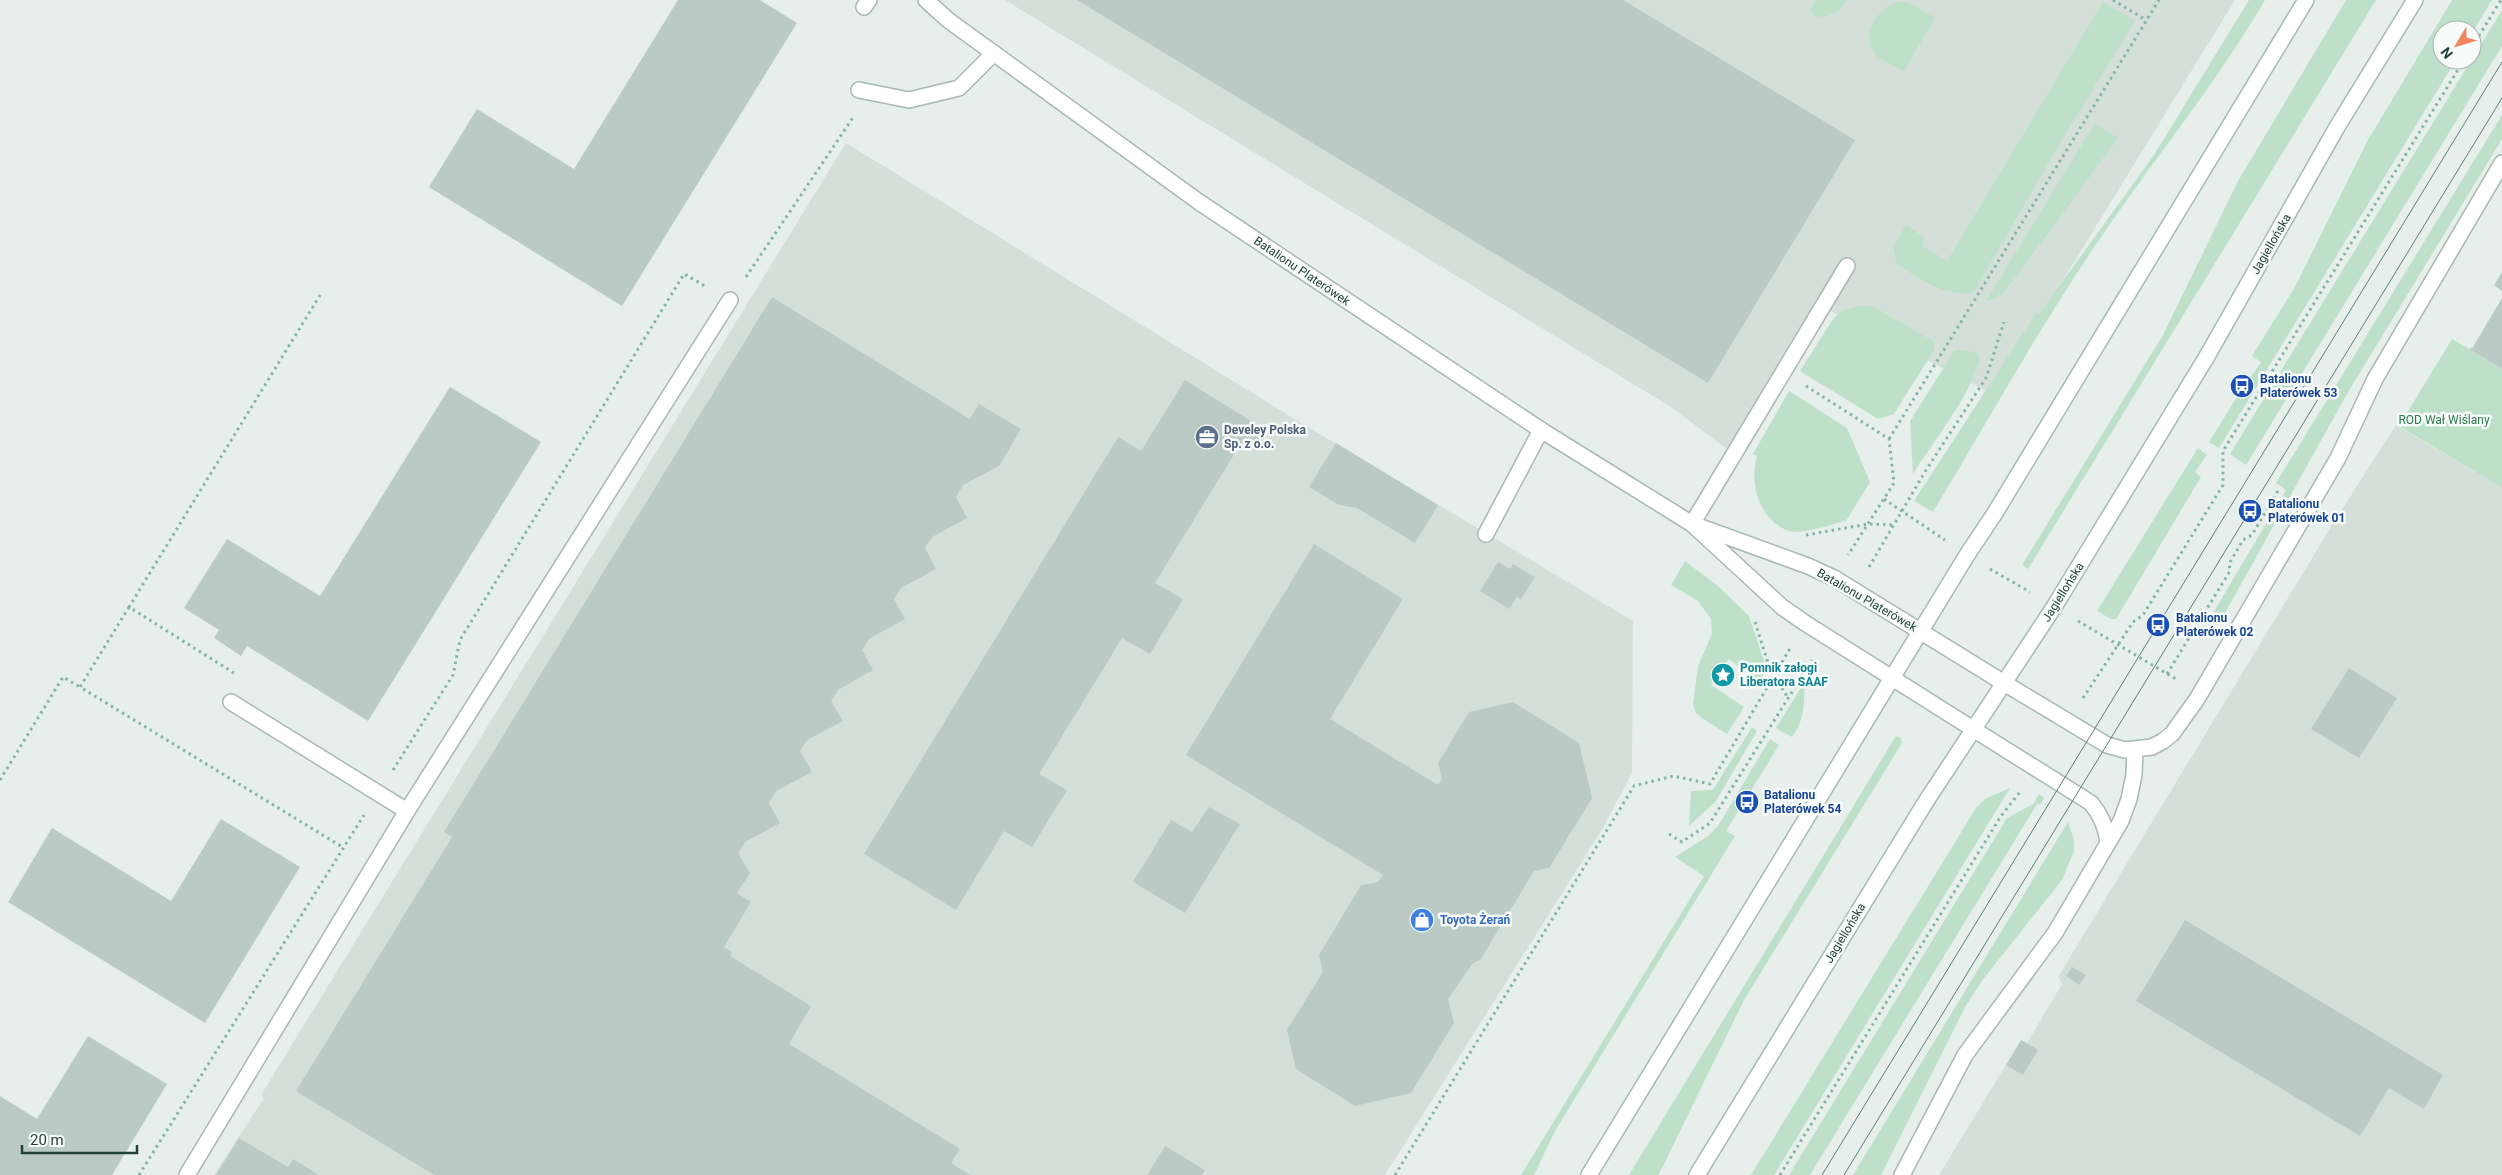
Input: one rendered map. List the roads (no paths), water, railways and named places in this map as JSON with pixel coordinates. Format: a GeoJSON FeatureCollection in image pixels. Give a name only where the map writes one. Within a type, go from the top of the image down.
{"type":"FeatureCollection","features":[{"type":"Feature","properties":{"kind":"main road","name":"Batalionu Platerówek"},"geometry":{"type":"LineString","coordinates":[[926,0],[948,20],[1199,202],[1541,430],[1692,524],[1782,607],[1805,624],[2091,803],[2098,811],[2106,829],[2108,842]]}},
{"type":"Feature","properties":{"kind":"main road"},"geometry":{"type":"LineString","coordinates":[[1589,1175],[2306,0]]}},
{"type":"Feature","properties":{"kind":"main road","name":"Jagiellońska"},"geometry":{"type":"LineString","coordinates":[[1697,1175],[1925,803],[2054,607],[2206,358],[2337,126],[2415,0]]}},
{"type":"Feature","properties":{"kind":"main road"},"geometry":{"type":"LineString","coordinates":[[859,90],[909,100],[959,88],[994,53]]}},
{"type":"Feature","properties":{"kind":"main road"},"geometry":{"type":"LineString","coordinates":[[1902,1175],[1965,1055],[2054,933],[2121,821],[2130,799],[2135,751],[2152,747],[2172,734],[2198,699],[2338,458],[2375,379],[2502,163]]}},
{"type":"Feature","properties":{"kind":"main road"},"geometry":{"type":"LineString","coordinates":[[1692,524],[1847,266]]}},
{"type":"Feature","properties":{"kind":"main road"},"geometry":{"type":"LineString","coordinates":[[187,1175],[407,811],[730,300]]}},
{"type":"Feature","properties":{"kind":"main road"},"geometry":{"type":"LineString","coordinates":[[1486,534],[1541,430]]}},
{"type":"Feature","properties":{"kind":"main road","name":"Batalionu Platerówek"},"geometry":{"type":"LineString","coordinates":[[1692,524],[1834,578],[2107,745],[2135,751]]}},
{"type":"Feature","properties":{"kind":"main road"},"geometry":{"type":"LineString","coordinates":[[231,702],[407,811]]}},
{"type":"Feature","properties":{"kind":"tram line"},"geometry":{"type":"LineString","coordinates":[[1822,1175],[2502,62]]}},
{"type":"Feature","properties":{"kind":"tram line"},"geometry":{"type":"LineString","coordinates":[[1844,1175],[2502,98]]}},
{"type":"Feature","properties":{"kind":"place","name":"Batalionu Platerówek 53"},"geometry":{"type":"Point","coordinates":[2242,386]}},
{"type":"Feature","properties":{"kind":"place","name":"Develey Polska Sp. z o.o."},"geometry":{"type":"Point","coordinates":[1207,437]}},
{"type":"Feature","properties":{"kind":"place","name":"Batalionu Platerówek 01"},"geometry":{"type":"Point","coordinates":[2250,511]}},
{"type":"Feature","properties":{"kind":"place","name":"Batalionu Platerówek 02"},"geometry":{"type":"Point","coordinates":[2158,625]}},
{"type":"Feature","properties":{"kind":"place","name":"Pomnik załogi Liberatora SAAF"},"geometry":{"type":"Point","coordinates":[1723,675]}},
{"type":"Feature","properties":{"kind":"place","name":"Batalionu Platerówek 54"},"geometry":{"type":"Point","coordinates":[1747,802]}},
{"type":"Feature","properties":{"kind":"place","name":"Toyota Żerań"},"geometry":{"type":"Point","coordinates":[1422,920]}},
{"type":"Feature","properties":{"kind":"park label","name":"ROD Wał Wiślany"},"geometry":{"type":"Point","coordinates":[2444,420]}}]}
